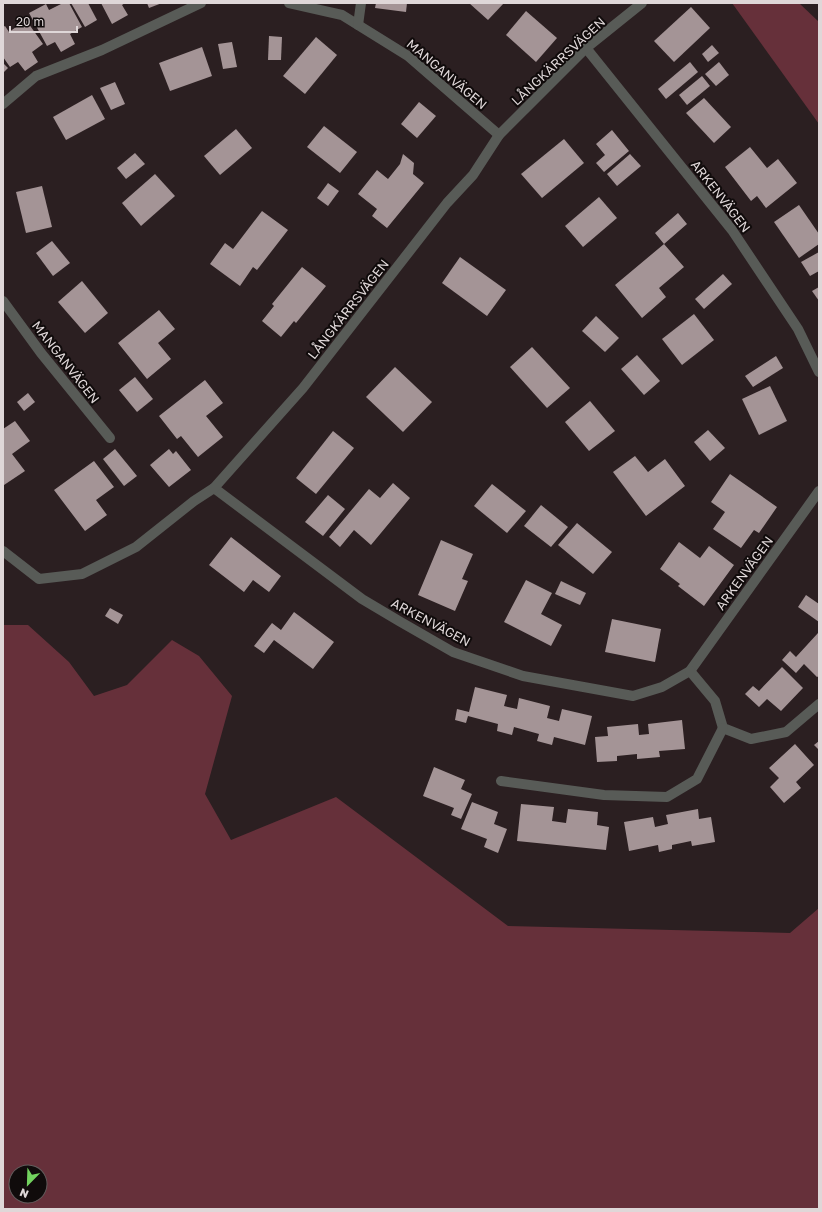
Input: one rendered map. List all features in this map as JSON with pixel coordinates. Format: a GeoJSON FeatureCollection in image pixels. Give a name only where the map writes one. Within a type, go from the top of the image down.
{"type":"FeatureCollection","features":[{"type":"Feature","properties":{"kind":"street"},"geometry":{"type":"LineString","coordinates":[[3,104],[36,76],[102,50],[201,3]]}},
{"type":"Feature","properties":{"kind":"street","name":"MANGANVÄGEN"},"geometry":{"type":"LineString","coordinates":[[288,3],[342,15],[408,56],[499,135]]}},
{"type":"Feature","properties":{"kind":"street"},"geometry":{"type":"LineString","coordinates":[[358,25],[362,3]]}},
{"type":"Feature","properties":{"kind":"street","name":"LÅNGKÄRRSVÄGEN"},"geometry":{"type":"LineString","coordinates":[[3,551],[39,579],[82,574],[136,547],[194,501],[214,488],[303,388],[447,203],[473,175],[499,135],[586,48],[642,3]]}},
{"type":"Feature","properties":{"kind":"street","name":"ARKENVÄGEN"},"geometry":{"type":"LineString","coordinates":[[586,48],[732,230],[798,329],[819,372]]}},
{"type":"Feature","properties":{"kind":"street","name":"MANGANVÄGEN"},"geometry":{"type":"LineString","coordinates":[[3,301],[41,353],[110,438]]}},
{"type":"Feature","properties":{"kind":"street","name":"ARKENVÄGEN"},"geometry":{"type":"LineString","coordinates":[[214,488],[362,599],[453,652],[523,676],[633,696],[662,687],[690,670],[819,491]]}},
{"type":"Feature","properties":{"kind":"street"},"geometry":{"type":"LineString","coordinates":[[690,670],[714,701],[724,728],[751,739],[786,732],[819,704]]}},
{"type":"Feature","properties":{"kind":"street"},"geometry":{"type":"LineString","coordinates":[[501,781],[604,795],[667,797],[697,780],[724,728]]}},
{"type":"Feature","properties":{"kind":"shaded area"},"geometry":{"type":"Polygon","coordinates":[[[732,3],[799,3],[819,22],[819,124],[732,3]]]}},
{"type":"Feature","properties":{"kind":"shaded area"},"geometry":{"type":"Polygon","coordinates":[[[3,625],[28,625],[69,662],[94,696],[127,685],[172,640],[199,656],[232,696],[205,794],[231,840],[336,797],[508,926],[790,933],[819,908],[819,1209],[3,1209],[3,625]]]}},
{"type":"Feature","properties":{"kind":"building"},"geometry":{"type":"Polygon","coordinates":[[[63,3],[69,3],[82,27],[70,34],[75,44],[61,52],[55,42],[47,46],[29,13],[46,4],[49,10],[63,3]]]}},
{"type":"Feature","properties":{"kind":"building"},"geometry":{"type":"Polygon","coordinates":[[[71,3],[88,3],[97,20],[85,27],[71,3]]]}},
{"type":"Feature","properties":{"kind":"building"},"geometry":{"type":"Polygon","coordinates":[[[101,3],[125,3],[122,5],[128,15],[112,24],[101,3]]]}},
{"type":"Feature","properties":{"kind":"building"},"geometry":{"type":"Polygon","coordinates":[[[147,3],[162,3],[149,8],[147,3]]]}},
{"type":"Feature","properties":{"kind":"building"},"geometry":{"type":"Polygon","coordinates":[[[376,3],[407,3],[406,12],[375,8],[376,3]]]}},
{"type":"Feature","properties":{"kind":"building"},"geometry":{"type":"Polygon","coordinates":[[[469,3],[504,3],[488,20],[469,3]]]}},
{"type":"Feature","properties":{"kind":"building"},"geometry":{"type":"Polygon","coordinates":[[[691,7],[710,28],[674,62],[654,41],[691,7]]]}},
{"type":"Feature","properties":{"kind":"building"},"geometry":{"type":"Polygon","coordinates":[[[526,11],[557,38],[536,62],[506,35],[526,11]]]}},
{"type":"Feature","properties":{"kind":"building"},"geometry":{"type":"Polygon","coordinates":[[[26,20],[43,44],[32,52],[38,62],[25,71],[18,62],[10,67],[3,57],[3,27],[5,26],[9,32],[26,20]]]}},
{"type":"Feature","properties":{"kind":"building"},"geometry":{"type":"Polygon","coordinates":[[[269,36],[282,37],[281,60],[268,60],[269,36]]]}},
{"type":"Feature","properties":{"kind":"building"},"geometry":{"type":"Polygon","coordinates":[[[316,37],[337,55],[305,94],[283,76],[316,37]]]}},
{"type":"Feature","properties":{"kind":"building"},"geometry":{"type":"Polygon","coordinates":[[[232,42],[237,67],[223,69],[218,44],[232,42]]]}},
{"type":"Feature","properties":{"kind":"building"},"geometry":{"type":"Polygon","coordinates":[[[712,45],[719,53],[708,62],[702,54],[712,45]]]}},
{"type":"Feature","properties":{"kind":"building"},"geometry":{"type":"Polygon","coordinates":[[[202,47],[212,76],[170,91],[159,63],[202,47]]]}},
{"type":"Feature","properties":{"kind":"building"},"geometry":{"type":"Polygon","coordinates":[[[690,62],[698,72],[666,99],[658,89],[690,62]]]}},
{"type":"Feature","properties":{"kind":"building"},"geometry":{"type":"Polygon","coordinates":[[[719,62],[729,75],[716,86],[705,74],[719,62]]]}},
{"type":"Feature","properties":{"kind":"building"},"geometry":{"type":"Polygon","coordinates":[[[3,63],[8,68],[3,73],[3,63]]]}},
{"type":"Feature","properties":{"kind":"building"},"geometry":{"type":"Polygon","coordinates":[[[702,76],[710,86],[687,105],[679,95],[702,76]]]}},
{"type":"Feature","properties":{"kind":"building"},"geometry":{"type":"Polygon","coordinates":[[[115,82],[125,104],[111,110],[100,88],[115,82]]]}},
{"type":"Feature","properties":{"kind":"building"},"geometry":{"type":"Polygon","coordinates":[[[92,95],[105,119],[66,140],[53,117],[92,95]]]}},
{"type":"Feature","properties":{"kind":"building"},"geometry":{"type":"Polygon","coordinates":[[[704,98],[731,127],[714,143],[686,113],[704,98]]]}},
{"type":"Feature","properties":{"kind":"building"},"geometry":{"type":"Polygon","coordinates":[[[419,102],[436,116],[417,138],[401,124],[419,102]]]}},
{"type":"Feature","properties":{"kind":"building"},"geometry":{"type":"Polygon","coordinates":[[[324,126],[357,152],[340,173],[307,147],[324,126]]]}},
{"type":"Feature","properties":{"kind":"building"},"geometry":{"type":"Polygon","coordinates":[[[236,129],[252,148],[220,175],[204,156],[236,129]]]}},
{"type":"Feature","properties":{"kind":"building"},"geometry":{"type":"Polygon","coordinates":[[[612,130],[629,151],[604,172],[596,163],[605,155],[596,144],[612,130]]]}},
{"type":"Feature","properties":{"kind":"building"},"geometry":{"type":"Polygon","coordinates":[[[564,139],[584,163],[542,198],[521,174],[564,139]]]}},
{"type":"Feature","properties":{"kind":"building"},"geometry":{"type":"Polygon","coordinates":[[[750,147],[767,168],[778,159],[797,183],[766,208],[757,196],[751,201],[725,167],[750,147]]]}},
{"type":"Feature","properties":{"kind":"building"},"geometry":{"type":"Polygon","coordinates":[[[135,153],[145,164],[126,179],[117,168],[135,153]]]}},
{"type":"Feature","properties":{"kind":"building"},"geometry":{"type":"Polygon","coordinates":[[[403,154],[414,163],[413,174],[424,183],[387,228],[372,216],[377,209],[358,194],[377,170],[388,179],[400,164],[403,154]]]}},
{"type":"Feature","properties":{"kind":"building"},"geometry":{"type":"Polygon","coordinates":[[[630,154],[641,166],[617,186],[607,174],[630,154]]]}},
{"type":"Feature","properties":{"kind":"building"},"geometry":{"type":"Polygon","coordinates":[[[155,174],[175,196],[141,226],[122,203],[155,174]]]}},
{"type":"Feature","properties":{"kind":"building"},"geometry":{"type":"Polygon","coordinates":[[[328,183],[339,191],[328,206],[317,198],[328,183]]]}},
{"type":"Feature","properties":{"kind":"building"},"geometry":{"type":"Polygon","coordinates":[[[42,186],[52,227],[26,233],[16,192],[42,186]]]}},
{"type":"Feature","properties":{"kind":"building"},"geometry":{"type":"Polygon","coordinates":[[[599,197],[617,218],[583,247],[565,226],[599,197]]]}},
{"type":"Feature","properties":{"kind":"building"},"geometry":{"type":"Polygon","coordinates":[[[799,205],[819,234],[819,244],[799,258],[774,222],[799,205]]]}},
{"type":"Feature","properties":{"kind":"building"},"geometry":{"type":"Polygon","coordinates":[[[262,211],[288,230],[257,270],[253,267],[240,286],[210,264],[225,243],[233,249],[262,211]]]}},
{"type":"Feature","properties":{"kind":"building"},"geometry":{"type":"Polygon","coordinates":[[[678,213],[687,224],[664,244],[655,233],[678,213]]]}},
{"type":"Feature","properties":{"kind":"building"},"geometry":{"type":"Polygon","coordinates":[[[52,241],[70,263],[53,276],[36,253],[52,241]]]}},
{"type":"Feature","properties":{"kind":"building"},"geometry":{"type":"Polygon","coordinates":[[[664,244],[684,267],[659,288],[666,297],[642,318],[615,285],[664,244]]]}},
{"type":"Feature","properties":{"kind":"building"},"geometry":{"type":"Polygon","coordinates":[[[819,252],[819,271],[810,276],[801,262],[819,252]]]}},
{"type":"Feature","properties":{"kind":"building"},"geometry":{"type":"Polygon","coordinates":[[[460,257],[506,290],[487,316],[442,283],[460,257]]]}},
{"type":"Feature","properties":{"kind":"building"},"geometry":{"type":"Polygon","coordinates":[[[302,267],[326,286],[296,323],[294,321],[281,337],[262,321],[274,306],[272,304],[302,267]]]}},
{"type":"Feature","properties":{"kind":"building"},"geometry":{"type":"Polygon","coordinates":[[[723,274],[732,284],[704,309],[695,299],[723,274]]]}},
{"type":"Feature","properties":{"kind":"building"},"geometry":{"type":"Polygon","coordinates":[[[82,281],[108,313],[85,333],[58,302],[82,281]]]}},
{"type":"Feature","properties":{"kind":"building"},"geometry":{"type":"Polygon","coordinates":[[[819,287],[819,301],[812,291],[819,287]]]}},
{"type":"Feature","properties":{"kind":"building"},"geometry":{"type":"Polygon","coordinates":[[[159,310],[175,329],[158,343],[171,359],[147,379],[118,343],[159,310]]]}},
{"type":"Feature","properties":{"kind":"building"},"geometry":{"type":"Polygon","coordinates":[[[694,314],[714,340],[682,365],[662,339],[694,314]]]}},
{"type":"Feature","properties":{"kind":"building"},"geometry":{"type":"Polygon","coordinates":[[[596,316],[619,338],[605,352],[582,331],[596,316]]]}},
{"type":"Feature","properties":{"kind":"building"},"geometry":{"type":"Polygon","coordinates":[[[532,347],[570,388],[547,408],[510,367],[532,347]]]}},
{"type":"Feature","properties":{"kind":"building"},"geometry":{"type":"Polygon","coordinates":[[[637,355],[660,381],[644,395],[621,369],[637,355]]]}},
{"type":"Feature","properties":{"kind":"building"},"geometry":{"type":"Polygon","coordinates":[[[776,356],[783,368],[753,387],[745,376],[776,356]]]}},
{"type":"Feature","properties":{"kind":"building"},"geometry":{"type":"Polygon","coordinates":[[[395,367],[432,402],[403,432],[366,397],[395,367]]]}},
{"type":"Feature","properties":{"kind":"building"},"geometry":{"type":"Polygon","coordinates":[[[135,377],[153,399],[137,412],[119,390],[135,377]]]}},
{"type":"Feature","properties":{"kind":"building"},"geometry":{"type":"Polygon","coordinates":[[[205,380],[223,403],[206,416],[223,437],[198,457],[181,436],[177,439],[159,416],[205,380]]]}},
{"type":"Feature","properties":{"kind":"building"},"geometry":{"type":"Polygon","coordinates":[[[770,386],[787,421],[759,435],[742,399],[770,386]]]}},
{"type":"Feature","properties":{"kind":"building"},"geometry":{"type":"Polygon","coordinates":[[[28,393],[35,402],[24,411],[17,402],[28,393]]]}},
{"type":"Feature","properties":{"kind":"building"},"geometry":{"type":"Polygon","coordinates":[[[590,401],[615,431],[589,451],[565,422],[590,401]]]}},
{"type":"Feature","properties":{"kind":"building"},"geometry":{"type":"Polygon","coordinates":[[[15,421],[30,441],[12,454],[25,471],[4,485],[3,429],[15,421]]]}},
{"type":"Feature","properties":{"kind":"building"},"geometry":{"type":"Polygon","coordinates":[[[708,430],[725,448],[710,461],[694,442],[708,430]]]}},
{"type":"Feature","properties":{"kind":"building"},"geometry":{"type":"Polygon","coordinates":[[[333,431],[354,448],[316,494],[296,478],[333,431]]]}},
{"type":"Feature","properties":{"kind":"building"},"geometry":{"type":"Polygon","coordinates":[[[115,449],[137,476],[124,486],[103,459],[115,449]]]}},
{"type":"Feature","properties":{"kind":"building"},"geometry":{"type":"Polygon","coordinates":[[[169,449],[173,454],[176,451],[191,470],[169,487],[150,465],[169,449]]]}},
{"type":"Feature","properties":{"kind":"building"},"geometry":{"type":"Polygon","coordinates":[[[635,456],[648,472],[665,459],[685,486],[646,516],[613,472],[635,456]]]}},
{"type":"Feature","properties":{"kind":"building"},"geometry":{"type":"Polygon","coordinates":[[[94,461],[114,487],[96,500],[107,515],[85,531],[54,490],[94,461]]]}},
{"type":"Feature","properties":{"kind":"building"},"geometry":{"type":"Polygon","coordinates":[[[730,474],[777,507],[759,533],[754,530],[741,548],[713,529],[725,512],[711,502],[730,474]]]}},
{"type":"Feature","properties":{"kind":"building"},"geometry":{"type":"Polygon","coordinates":[[[393,483],[410,498],[371,545],[354,530],[340,547],[329,537],[369,489],[380,498],[393,483]]]}},
{"type":"Feature","properties":{"kind":"building"},"geometry":{"type":"Polygon","coordinates":[[[492,484],[526,511],[507,533],[474,506],[492,484]]]}},
{"type":"Feature","properties":{"kind":"building"},"geometry":{"type":"Polygon","coordinates":[[[328,495],[345,509],[323,536],[305,522],[328,495]]]}},
{"type":"Feature","properties":{"kind":"building"},"geometry":{"type":"Polygon","coordinates":[[[541,505],[568,527],[551,547],[524,526],[541,505]]]}},
{"type":"Feature","properties":{"kind":"building"},"geometry":{"type":"Polygon","coordinates":[[[577,523],[612,552],[593,574],[558,545],[577,523]]]}},
{"type":"Feature","properties":{"kind":"building"},"geometry":{"type":"Polygon","coordinates":[[[231,537],[281,576],[269,592],[253,580],[244,592],[209,565],[231,537]]]}},
{"type":"Feature","properties":{"kind":"building"},"geometry":{"type":"Polygon","coordinates":[[[441,540],[473,554],[462,579],[468,581],[455,611],[418,595],[441,540]]]}},
{"type":"Feature","properties":{"kind":"building"},"geometry":{"type":"Polygon","coordinates":[[[679,542],[700,558],[709,546],[734,565],[704,606],[678,586],[680,584],[660,569],[679,542]]]}},
{"type":"Feature","properties":{"kind":"building"},"geometry":{"type":"Polygon","coordinates":[[[526,580],[552,593],[541,614],[562,625],[551,646],[504,622],[526,580]]]}},
{"type":"Feature","properties":{"kind":"building"},"geometry":{"type":"Polygon","coordinates":[[[561,581],[586,593],[580,605],[555,594],[561,581]]]}},
{"type":"Feature","properties":{"kind":"building"},"geometry":{"type":"Polygon","coordinates":[[[806,595],[819,604],[819,622],[798,607],[806,595]]]}},
{"type":"Feature","properties":{"kind":"building"},"geometry":{"type":"Polygon","coordinates":[[[110,608],[123,615],[118,624],[105,616],[110,608]]]}},
{"type":"Feature","properties":{"kind":"building"},"geometry":{"type":"Polygon","coordinates":[[[294,612],[334,642],[313,669],[274,640],[264,653],[254,646],[272,623],[281,630],[294,612]]]}},
{"type":"Feature","properties":{"kind":"building"},"geometry":{"type":"Polygon","coordinates":[[[612,619],[661,629],[655,662],[605,652],[612,619]]]}},
{"type":"Feature","properties":{"kind":"building"},"geometry":{"type":"Polygon","coordinates":[[[818,633],[819,676],[817,677],[804,664],[796,673],[782,660],[790,651],[796,657],[818,633]]]}},
{"type":"Feature","properties":{"kind":"building"},"geometry":{"type":"Polygon","coordinates":[[[782,667],[803,688],[781,711],[767,699],[759,707],[745,694],[753,686],[759,691],[782,667]]]}},
{"type":"Feature","properties":{"kind":"building"},"geometry":{"type":"Polygon","coordinates":[[[475,687],[507,695],[504,706],[517,709],[519,698],[550,706],[547,718],[559,721],[562,709],[592,716],[585,745],[554,737],[552,745],[537,741],[539,734],[514,727],[512,735],[497,731],[498,724],[468,716],[466,723],[455,720],[457,709],[469,712],[475,687]]]}},
{"type":"Feature","properties":{"kind":"building"},"geometry":{"type":"Polygon","coordinates":[[[682,720],[685,749],[659,751],[660,757],[637,759],[637,754],[617,756],[617,761],[597,762],[595,737],[608,736],[607,727],[638,724],[639,735],[649,734],[648,724],[682,720]]]}},
{"type":"Feature","properties":{"kind":"building"},"geometry":{"type":"Polygon","coordinates":[[[819,741],[819,750],[814,745],[819,741]]]}},
{"type":"Feature","properties":{"kind":"building"},"geometry":{"type":"Polygon","coordinates":[[[795,744],[814,765],[796,782],[801,788],[784,803],[770,787],[779,778],[769,768],[795,744]]]}},
{"type":"Feature","properties":{"kind":"building"},"geometry":{"type":"Polygon","coordinates":[[[434,767],[465,780],[461,789],[472,794],[461,819],[451,815],[454,808],[423,796],[434,767]]]}},
{"type":"Feature","properties":{"kind":"building"},"geometry":{"type":"Polygon","coordinates":[[[472,802],[498,812],[494,824],[507,829],[498,853],[484,847],[487,839],[461,829],[472,802]]]}},
{"type":"Feature","properties":{"kind":"building"},"geometry":{"type":"Polygon","coordinates":[[[521,804],[554,807],[552,821],[566,823],[568,809],[598,812],[597,825],[609,827],[606,850],[517,841],[521,804]]]}},
{"type":"Feature","properties":{"kind":"building"},"geometry":{"type":"Polygon","coordinates":[[[698,809],[699,819],[711,817],[715,842],[692,846],[691,841],[672,845],[672,849],[659,852],[658,845],[629,851],[624,822],[653,817],[655,827],[668,824],[666,815],[698,809]]]}}]}
